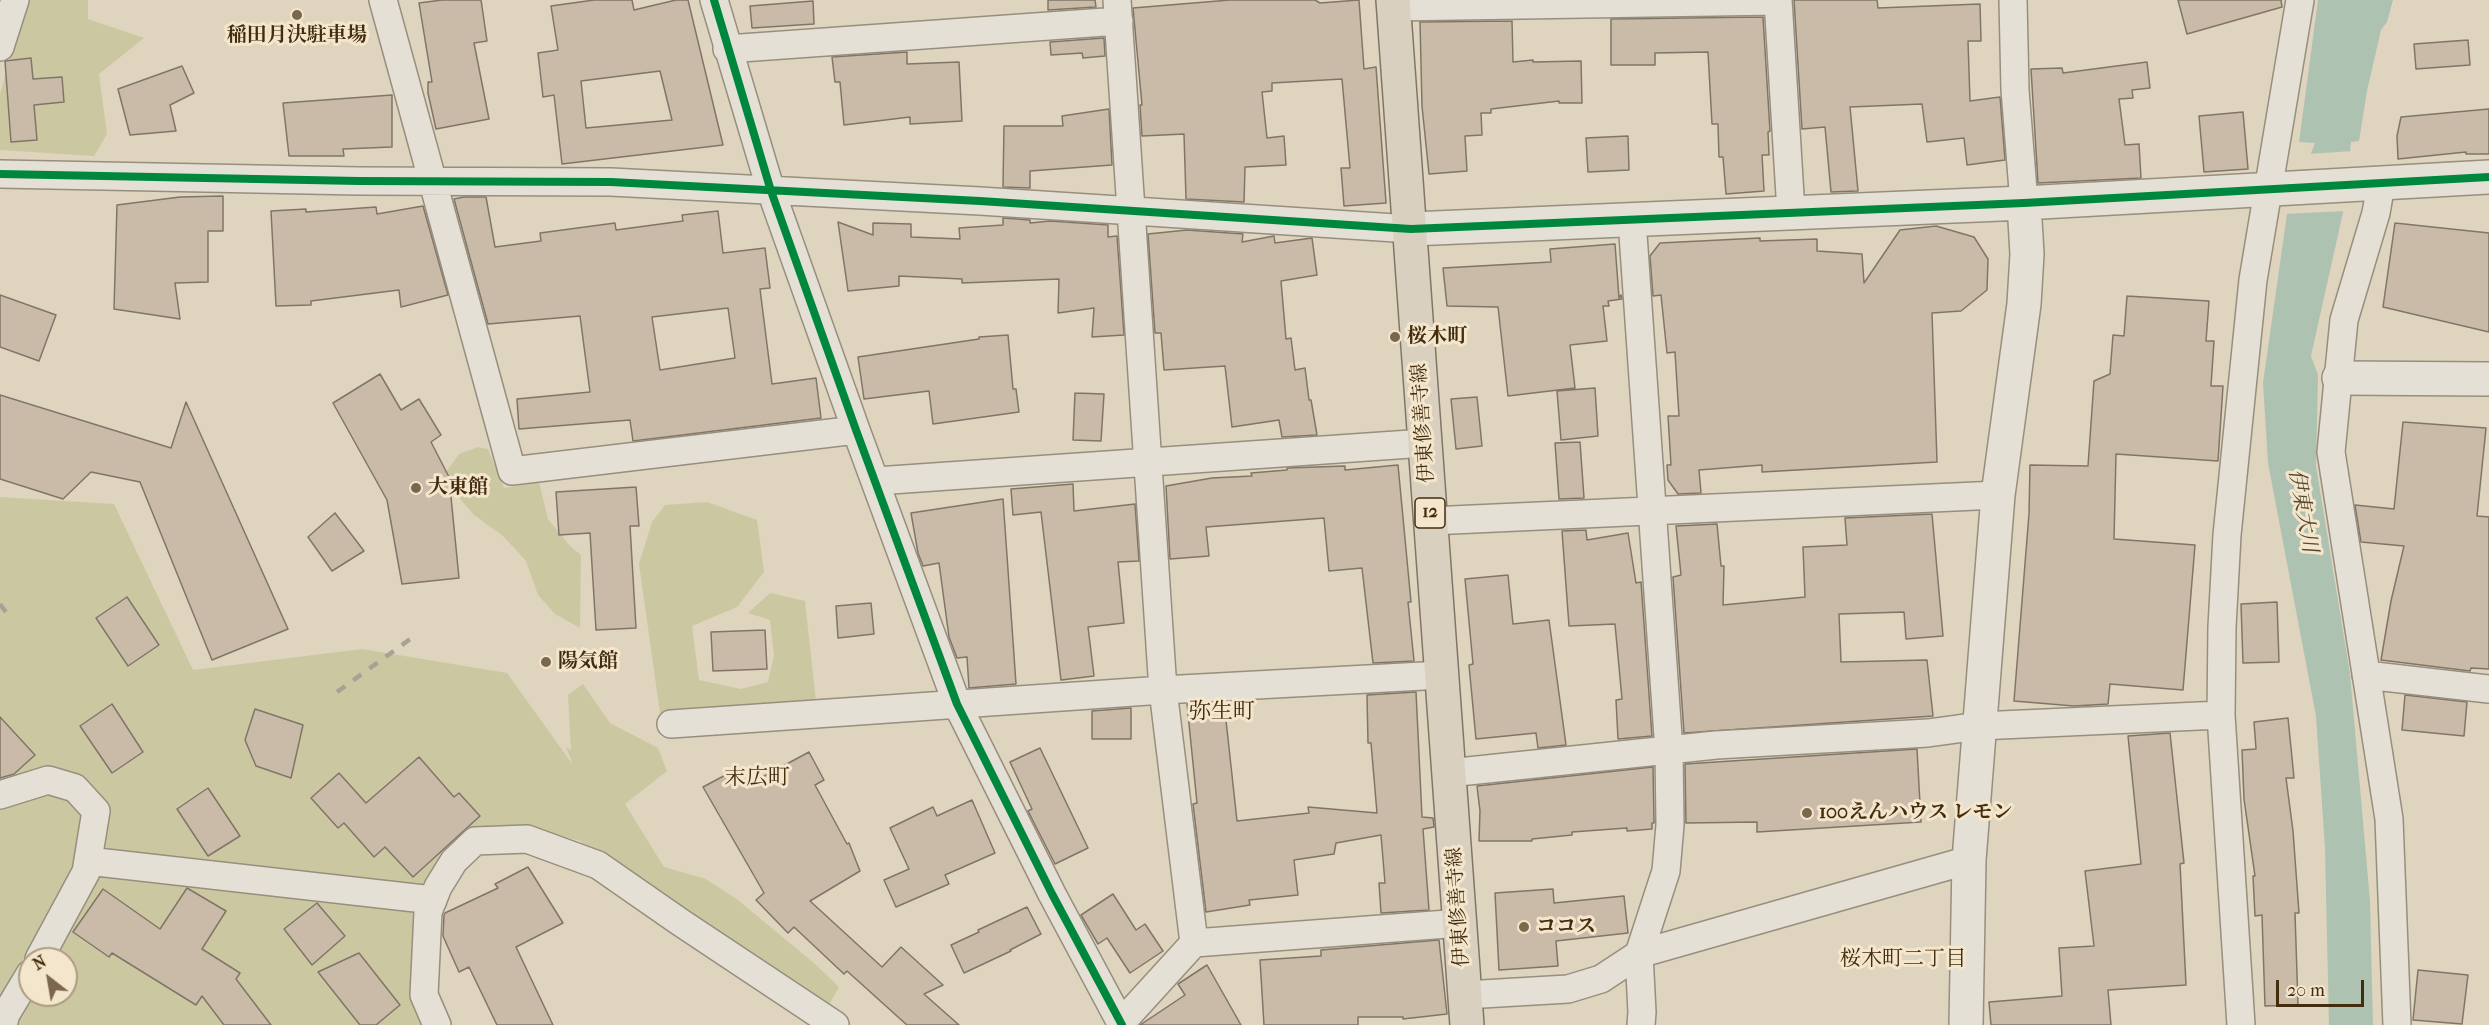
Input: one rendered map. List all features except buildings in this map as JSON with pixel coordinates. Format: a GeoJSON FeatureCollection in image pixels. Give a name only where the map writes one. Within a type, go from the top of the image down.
{"type":"FeatureCollection","features":[{"type":"Feature","properties":{"kind":"main road","name":"伊東修善寺線"},"geometry":{"type":"LineString","coordinates":[[1393,3],[1466,1010]]}},
{"type":"Feature","properties":{"kind":"street"},"geometry":{"type":"LineString","coordinates":[[0,47],[15,0]]}},
{"type":"Feature","properties":{"kind":"street"},"geometry":{"type":"LineString","coordinates":[[383,0],[512,471],[856,430]]}},
{"type":"Feature","properties":{"kind":"street"},"geometry":{"type":"LineString","coordinates":[[714,0],[771,191],[957,704],[1052,894],[1122,1024],[1194,943],[1461,923]]}},
{"type":"Feature","properties":{"kind":"street"},"geometry":{"type":"LineString","coordinates":[[1393,3],[1778,0],[1791,212]]}},
{"type":"Feature","properties":{"kind":"street"},"geometry":{"type":"LineString","coordinates":[[1966,1025],[1969,860],[1979,726],[1998,495],[2024,304],[2027,254],[2016,114],[2013,0]]}},
{"type":"Feature","properties":{"kind":"street"},"geometry":{"type":"LineString","coordinates":[[2241,1025],[2222,715],[2222,627],[2232,477],[2253,280],[2275,190],[2300,0]]}},
{"type":"Feature","properties":{"kind":"street"},"geometry":{"type":"LineString","coordinates":[[727,49],[1118,10],[1163,690],[1194,943]]}},
{"type":"Feature","properties":{"kind":"street"},"geometry":{"type":"LineString","coordinates":[[0,174],[359,181],[610,182],[1132,211],[1410,230],[2275,190],[2489,177]]}},
{"type":"Feature","properties":{"kind":"street"},"geometry":{"type":"LineString","coordinates":[[2376,184],[2376,213],[2344,320],[2331,452],[2389,819],[2397,1025]]}},
{"type":"Feature","properties":{"kind":"street"},"geometry":{"type":"LineString","coordinates":[[1632,220],[1669,751],[1670,825],[1666,871],[1639,954],[1641,1025]]}},
{"type":"Feature","properties":{"kind":"street"},"geometry":{"type":"LineString","coordinates":[[2339,378],[2489,379]]}},
{"type":"Feature","properties":{"kind":"street"},"geometry":{"type":"LineString","coordinates":[[876,481],[1425,443]]}},
{"type":"Feature","properties":{"kind":"street"},"geometry":{"type":"LineString","coordinates":[[1430,521],[1652,509],[1998,495]]}},
{"type":"Feature","properties":{"kind":"street"},"geometry":{"type":"LineString","coordinates":[[671,724],[1163,690],[1442,675]]}},
{"type":"Feature","properties":{"kind":"street"},"geometry":{"type":"LineString","coordinates":[[2366,675],[2489,689]]}},
{"type":"Feature","properties":{"kind":"street"},"geometry":{"type":"LineString","coordinates":[[1449,773],[1716,745],[1928,733],[1979,726],[2222,715]]}},
{"type":"Feature","properties":{"kind":"street"},"geometry":{"type":"LineString","coordinates":[[0,795],[48,780],[75,788],[96,811],[88,861],[81,881],[45,947]]}},
{"type":"Feature","properties":{"kind":"street"},"geometry":{"type":"LineString","coordinates":[[437,1025],[424,995],[428,912],[438,887],[454,861],[475,841],[527,838],[598,865],[835,1025]]}},
{"type":"Feature","properties":{"kind":"street"},"geometry":{"type":"LineString","coordinates":[[1466,1010],[1568,989],[1602,979],[1639,954],[1969,860]]}},
{"type":"Feature","properties":{"kind":"street"},"geometry":{"type":"LineString","coordinates":[[88,861],[433,900]]}},
{"type":"Feature","properties":{"kind":"street"},"geometry":{"type":"LineString","coordinates":[[3,1025],[6,1014],[18,994]]}},
{"type":"Feature","properties":{"kind":"shaded area"},"geometry":{"type":"Polygon","coordinates":[[[27,0],[88,0],[88,19],[144,38],[99,74],[107,134],[94,156],[0,150],[0,94],[27,0]]]}},
{"type":"Feature","properties":{"kind":"shaded area"},"geometry":{"type":"Polygon","coordinates":[[[478,447],[488,449],[504,488],[539,482],[548,519],[570,546],[581,555],[580,628],[555,614],[538,595],[526,561],[503,536],[474,515],[455,493],[446,472],[459,454],[478,447]]]}},
{"type":"Feature","properties":{"kind":"shaded area"},"geometry":{"type":"Polygon","coordinates":[[[0,497],[114,504],[193,670],[362,649],[507,673],[573,765],[566,747],[571,750],[568,695],[583,684],[610,723],[658,748],[667,771],[625,804],[664,867],[706,879],[738,900],[839,987],[829,1005],[623,873],[580,841],[552,833],[538,834],[454,861],[426,950],[443,1025],[0,1025],[0,497]]]}},
{"type":"Feature","properties":{"kind":"shaded area"},"geometry":{"type":"Polygon","coordinates":[[[707,502],[757,520],[764,572],[737,607],[692,626],[699,680],[741,689],[768,682],[774,656],[770,620],[748,613],[770,593],[805,601],[816,702],[697,707],[660,713],[639,564],[652,522],[665,505],[707,502]]]}},
{"type":"Feature","properties":{"kind":"water","name":"伊東大川"},"geometry":{"type":"Polygon","coordinates":[[[2318,0],[2393,0],[2387,22],[2381,30],[2367,91],[2359,141],[2351,142],[2344,208],[2311,356],[2318,375],[2316,466],[2350,674],[2370,901],[2373,1025],[2329,1025],[2325,848],[2316,716],[2268,463],[2263,383],[2287,214],[2315,143],[2299,142],[2318,0]]]}},
{"type":"Feature","properties":{"kind":"pier"},"geometry":{"type":"Polygon","coordinates":[[[2353,151],[2346,211],[2284,214],[2307,154],[2353,151]]]}},
{"type":"Feature","properties":{"kind":"railway"},"geometry":{"type":"LineString","coordinates":[[0,604],[8,615]]}},
{"type":"Feature","properties":{"kind":"railway"},"geometry":{"type":"LineString","coordinates":[[337,692],[413,637]]}},
{"type":"Feature","properties":{"kind":"cycle path"},"geometry":{"type":"LineString","coordinates":[[714,0],[771,191],[957,704],[1052,894],[1122,1025]]}},
{"type":"Feature","properties":{"kind":"cycle path"},"geometry":{"type":"LineString","coordinates":[[0,174],[359,181],[611,182],[980,201],[1411,229],[2024,203],[2489,177]]}},
{"type":"Feature","properties":{"kind":"place","name":"稲田月決駐車場"},"geometry":{"type":"Point","coordinates":[297,15]}},
{"type":"Feature","properties":{"kind":"place","name":"桜木町"},"geometry":{"type":"Point","coordinates":[1395,337]}},
{"type":"Feature","properties":{"kind":"place","name":"大東館"},"geometry":{"type":"Point","coordinates":[416,488]}},
{"type":"Feature","properties":{"kind":"place","name":"陽気館"},"geometry":{"type":"Point","coordinates":[546,662]}},
{"type":"Feature","properties":{"kind":"place","name":"100えんハウス レモン"},"geometry":{"type":"Point","coordinates":[1807,813]}},
{"type":"Feature","properties":{"kind":"place","name":"ココス"},"geometry":{"type":"Point","coordinates":[1524,927]}},
{"type":"Feature","properties":{"kind":"district","name":"弥生町"},"geometry":{"type":"Point","coordinates":[1222,713]}},
{"type":"Feature","properties":{"kind":"district","name":"末広町"},"geometry":{"type":"Point","coordinates":[757,779]}},
{"type":"Feature","properties":{"kind":"district","name":"桜木町二丁目"},"geometry":{"type":"Point","coordinates":[1903,960]}}]}
